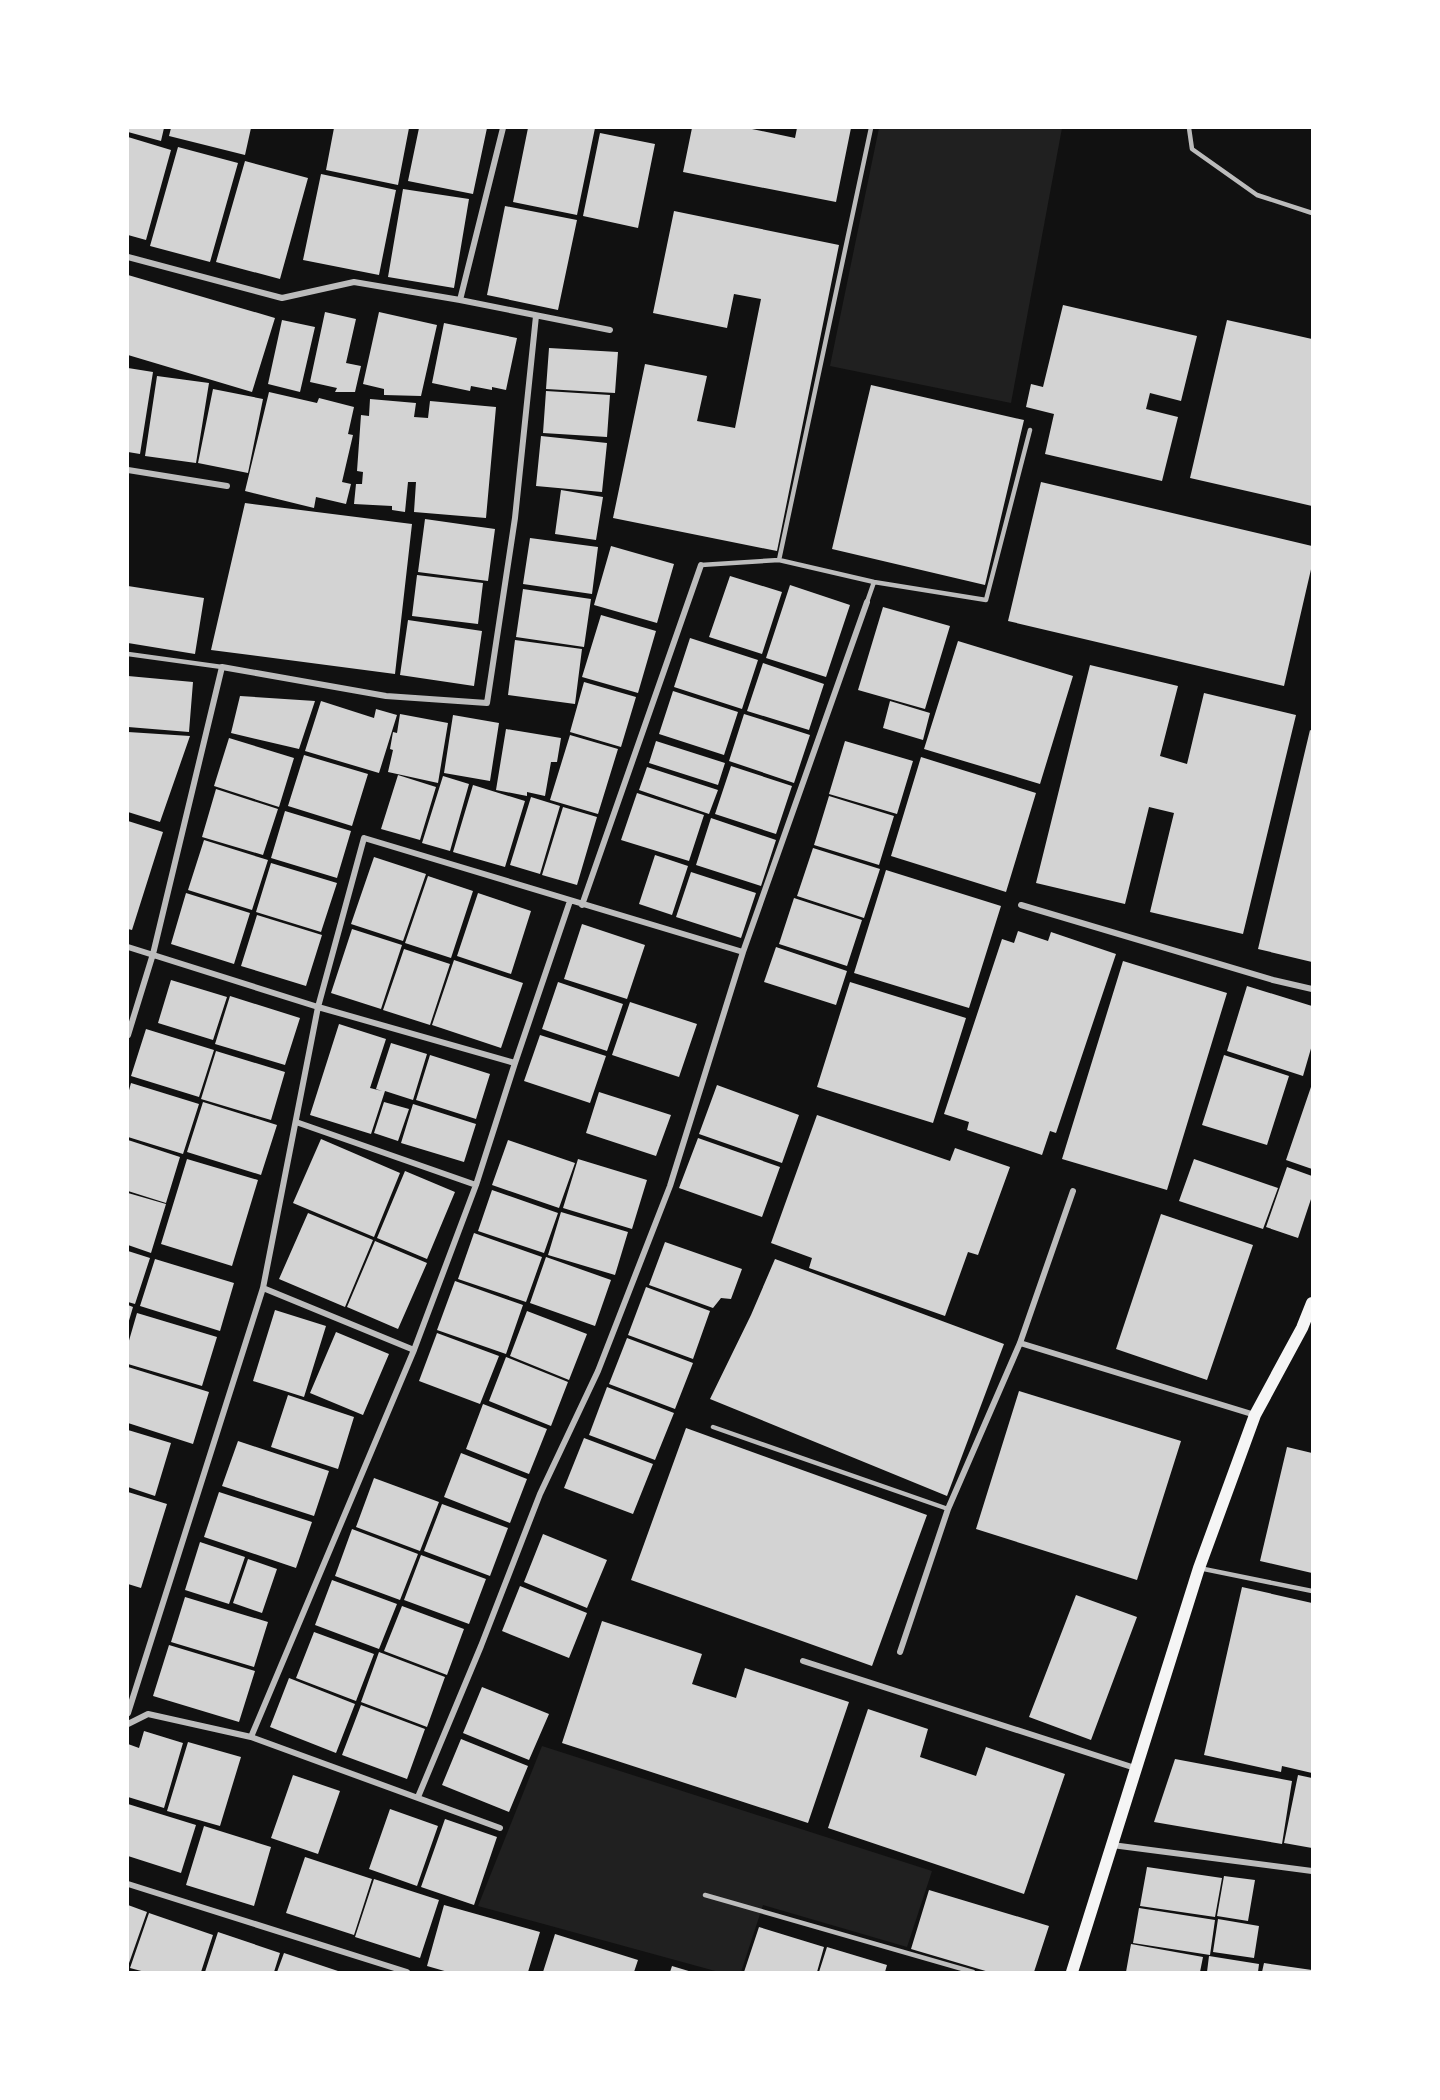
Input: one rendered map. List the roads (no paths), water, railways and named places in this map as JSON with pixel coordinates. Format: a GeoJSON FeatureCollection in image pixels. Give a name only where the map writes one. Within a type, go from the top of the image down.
{"type":"FeatureCollection","features":[{"type":"Feature","properties":{"kind":"main road"},"geometry":{"type":"LineString","coordinates":[[1072,1972],[1199,1568],[1256,1415],[1307,1329],[1312,1302]]}},
{"type":"Feature","properties":{"kind":"street"},"geometry":{"type":"LineString","coordinates":[[460,300],[503,128]]}},
{"type":"Feature","properties":{"kind":"street"},"geometry":{"type":"LineString","coordinates":[[128,257],[282,298],[354,282],[460,300],[610,330]]}},
{"type":"Feature","properties":{"kind":"street"},"geometry":{"type":"LineString","coordinates":[[128,1035],[153,954],[222,667],[386,696],[487,703],[515,518],[536,316]]}},
{"type":"Feature","properties":{"kind":"street"},"geometry":{"type":"LineString","coordinates":[[128,470],[227,486]]}},
{"type":"Feature","properties":{"kind":"street"},"geometry":{"type":"LineString","coordinates":[[582,905],[701,565]]}},
{"type":"Feature","properties":{"kind":"street"},"geometry":{"type":"LineString","coordinates":[[418,1797],[481,1646],[540,1494],[598,1371],[670,1186],[743,952],[867,602]]}},
{"type":"Feature","properties":{"kind":"street"},"geometry":{"type":"LineString","coordinates":[[128,1713],[263,1288],[318,1007],[364,838],[743,952]]}},
{"type":"Feature","properties":{"kind":"street"},"geometry":{"type":"LineString","coordinates":[[251,1737],[414,1350],[476,1185],[570,901]]}},
{"type":"Feature","properties":{"kind":"street"},"geometry":{"type":"LineString","coordinates":[[1021,905],[1273,980],[1312,989]]}},
{"type":"Feature","properties":{"kind":"street"},"geometry":{"type":"LineString","coordinates":[[128,947],[318,1007],[515,1063]]}},
{"type":"Feature","properties":{"kind":"street"},"geometry":{"type":"LineString","coordinates":[[296,1122],[476,1185]]}},
{"type":"Feature","properties":{"kind":"street"},"geometry":{"type":"LineString","coordinates":[[900,1652],[948,1509],[1020,1343],[1073,1191]]}},
{"type":"Feature","properties":{"kind":"street"},"geometry":{"type":"LineString","coordinates":[[263,1288],[414,1350]]}},
{"type":"Feature","properties":{"kind":"street"},"geometry":{"type":"LineString","coordinates":[[1020,1343],[1256,1415]]}},
{"type":"Feature","properties":{"kind":"street"},"geometry":{"type":"LineString","coordinates":[[803,1661],[1135,1768]]}},
{"type":"Feature","properties":{"kind":"street"},"geometry":{"type":"LineString","coordinates":[[128,1724],[148,1714],[251,1737],[500,1828]]}},
{"type":"Feature","properties":{"kind":"street"},"geometry":{"type":"LineString","coordinates":[[1112,1845],[1312,1871]]}},
{"type":"Feature","properties":{"kind":"street"},"geometry":{"type":"LineString","coordinates":[[128,1884],[407,1972]]}},
{"type":"Feature","properties":{"kind":"lane"},"geometry":{"type":"LineString","coordinates":[[779,560],[871,128]]}},
{"type":"Feature","properties":{"kind":"lane"},"geometry":{"type":"LineString","coordinates":[[1189,128],[1192,149],[1257,195],[1312,213]]}},
{"type":"Feature","properties":{"kind":"lane"},"geometry":{"type":"LineString","coordinates":[[701,565],[779,560],[874,582],[986,600],[1030,430]]}},
{"type":"Feature","properties":{"kind":"lane"},"geometry":{"type":"LineString","coordinates":[[867,602],[874,582]]}},
{"type":"Feature","properties":{"kind":"lane"},"geometry":{"type":"LineString","coordinates":[[128,654],[222,667]]}},
{"type":"Feature","properties":{"kind":"lane"},"geometry":{"type":"LineString","coordinates":[[713,1427],[948,1509]]}},
{"type":"Feature","properties":{"kind":"lane"},"geometry":{"type":"LineString","coordinates":[[1199,1568],[1312,1591]]}},
{"type":"Feature","properties":{"kind":"lane"},"geometry":{"type":"LineString","coordinates":[[705,1895],[973,1972]]}}]}
